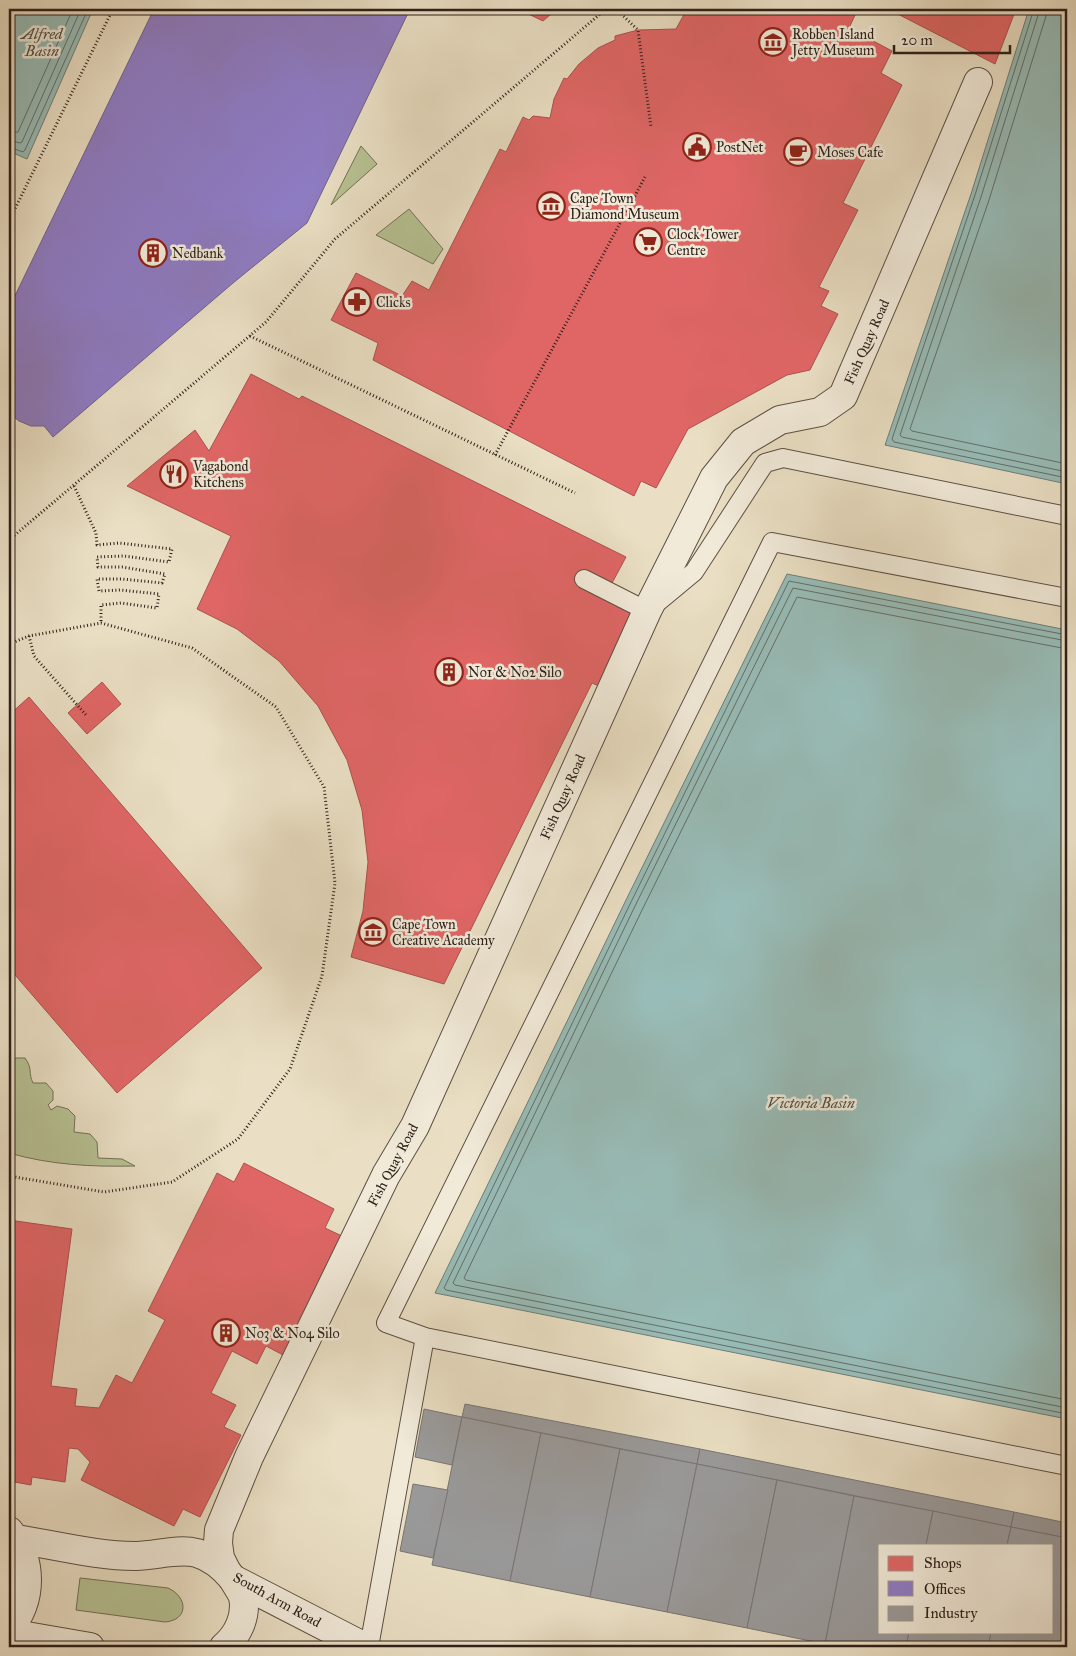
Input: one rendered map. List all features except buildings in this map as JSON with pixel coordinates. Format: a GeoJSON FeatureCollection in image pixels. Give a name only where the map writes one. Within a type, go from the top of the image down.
{"type":"FeatureCollection","features":[{"type":"Feature","properties":{"kind":"street","name":"Fish Quay Road"},"geometry":{"type":"LineString","coordinates":[[224,1647],[239,1630],[244,1608],[242,1596],[220,1558],[218,1544],[220,1530],[249,1457],[386,1175],[414,1126],[646,611],[714,478],[744,442],[780,420],[820,412],[843,396],[978,82]]}},
{"type":"Feature","properties":{"kind":"street","name":"South Arm Road"},"geometry":{"type":"LineString","coordinates":[[12,1535],[115,1555],[138,1556],[183,1551],[197,1553],[210,1558],[230,1575],[367,1647]]}},
{"type":"Feature","properties":{"kind":"street"},"geometry":{"type":"LineString","coordinates":[[9,1629],[24,1604],[28,1588],[28,1571],[23,1554],[12,1535]]}},
{"type":"Feature","properties":{"kind":"street"},"geometry":{"type":"LineString","coordinates":[[9,1633],[90,1647]]}},
{"type":"Feature","properties":{"kind":"street"},"geometry":{"type":"LineString","coordinates":[[332,1647],[367,1647]]}},
{"type":"Feature","properties":{"kind":"lane"},"geometry":{"type":"LineString","coordinates":[[584,579],[646,611],[694,572],[765,463],[783,458],[1067,516]]}},
{"type":"Feature","properties":{"kind":"lane"},"geometry":{"type":"LineString","coordinates":[[1067,598],[772,542],[386,1323],[425,1337],[1067,1466]]}},
{"type":"Feature","properties":{"kind":"lane"},"geometry":{"type":"LineString","coordinates":[[367,1647],[425,1337]]}},
{"type":"Feature","properties":{"kind":"path"},"geometry":{"type":"LineString","coordinates":[[9,221],[113,9]]}},
{"type":"Feature","properties":{"kind":"path"},"geometry":{"type":"LineString","coordinates":[[9,540],[266,322],[335,238],[606,9]]}},
{"type":"Feature","properties":{"kind":"path"},"geometry":{"type":"LineString","coordinates":[[616,9],[638,30],[651,127]]}},
{"type":"Feature","properties":{"kind":"path"},"geometry":{"type":"LineString","coordinates":[[495,455],[645,176]]}},
{"type":"Feature","properties":{"kind":"path"},"geometry":{"type":"LineString","coordinates":[[250,336],[575,494]]}},
{"type":"Feature","properties":{"kind":"path"},"geometry":{"type":"LineString","coordinates":[[74,486],[96,533],[97,544],[119,543],[172,549],[169,562],[124,556],[97,557],[98,568],[122,567],[165,574],[162,583],[122,579],[97,580],[98,591],[120,590],[159,594],[157,608],[120,604],[101,605],[101,623]]}},
{"type":"Feature","properties":{"kind":"path"},"geometry":{"type":"LineString","coordinates":[[9,644],[29,636],[101,623],[192,648],[276,707],[324,787],[335,883],[322,976],[290,1069],[238,1139],[172,1182],[104,1192],[9,1176]]}},
{"type":"Feature","properties":{"kind":"path"},"geometry":{"type":"LineString","coordinates":[[29,636],[34,656],[86,715]]}},
{"type":"Feature","properties":{"kind":"green space"},"geometry":{"type":"Polygon","coordinates":[[[361,146],[377,164],[331,205],[361,146]]]}},
{"type":"Feature","properties":{"kind":"green space"},"geometry":{"type":"Polygon","coordinates":[[[409,209],[443,249],[433,264],[376,235],[409,209]]]}},
{"type":"Feature","properties":{"kind":"green space"},"geometry":{"type":"Polygon","coordinates":[[[16,1058],[25,1058],[29,1065],[33,1083],[46,1083],[53,1091],[53,1100],[48,1105],[51,1110],[57,1106],[68,1109],[75,1116],[74,1132],[90,1134],[97,1142],[98,1158],[122,1159],[135,1166],[72,1164],[40,1160],[9,1153],[9,1080],[10,1082],[13,1080],[9,1076],[9,1064],[16,1058]]]}},
{"type":"Feature","properties":{"kind":"green space"},"geometry":{"type":"Polygon","coordinates":[[[80,1578],[168,1588],[175,1592],[182,1602],[182,1613],[173,1620],[165,1622],[76,1610],[80,1578]]]}},
{"type":"Feature","properties":{"kind":"water","name":"Alfred Basin"},"geometry":{"type":"Polygon","coordinates":[[[9,9],[93,9],[27,159],[9,151],[9,9]]]}},
{"type":"Feature","properties":{"kind":"water"},"geometry":{"type":"Polygon","coordinates":[[[1029,9],[1067,9],[1067,484],[885,445],[971,194],[1029,9]]]}},
{"type":"Feature","properties":{"kind":"water","name":"Victoria Basin"},"geometry":{"type":"Polygon","coordinates":[[[787,574],[1067,630],[1067,1419],[435,1293],[787,574]]]}},
{"type":"Feature","properties":{"kind":"place","name":"Robben Island Jetty Museum"},"geometry":{"type":"Point","coordinates":[773,42]}},
{"type":"Feature","properties":{"kind":"place","name":"PostNet"},"geometry":{"type":"Point","coordinates":[697,147]}},
{"type":"Feature","properties":{"kind":"place","name":"Moses Cafe"},"geometry":{"type":"Point","coordinates":[798,152]}},
{"type":"Feature","properties":{"kind":"place","name":"Cape Town Diamond Museum"},"geometry":{"type":"Point","coordinates":[551,206]}},
{"type":"Feature","properties":{"kind":"place","name":"Clock Tower Centre"},"geometry":{"type":"Point","coordinates":[648,242]}},
{"type":"Feature","properties":{"kind":"place","name":"Nedbank"},"geometry":{"type":"Point","coordinates":[153,253]}},
{"type":"Feature","properties":{"kind":"place","name":"Clicks"},"geometry":{"type":"Point","coordinates":[357,302]}},
{"type":"Feature","properties":{"kind":"place","name":"Vagabond Kitchens"},"geometry":{"type":"Point","coordinates":[174,474]}},
{"type":"Feature","properties":{"kind":"place","name":"No1 & No2 Silo"},"geometry":{"type":"Point","coordinates":[449,672]}},
{"type":"Feature","properties":{"kind":"place","name":"Cape Town Creative Academy"},"geometry":{"type":"Point","coordinates":[373,932]}},
{"type":"Feature","properties":{"kind":"place","name":"No3 & No4 Silo"},"geometry":{"type":"Point","coordinates":[226,1333]}}]}
